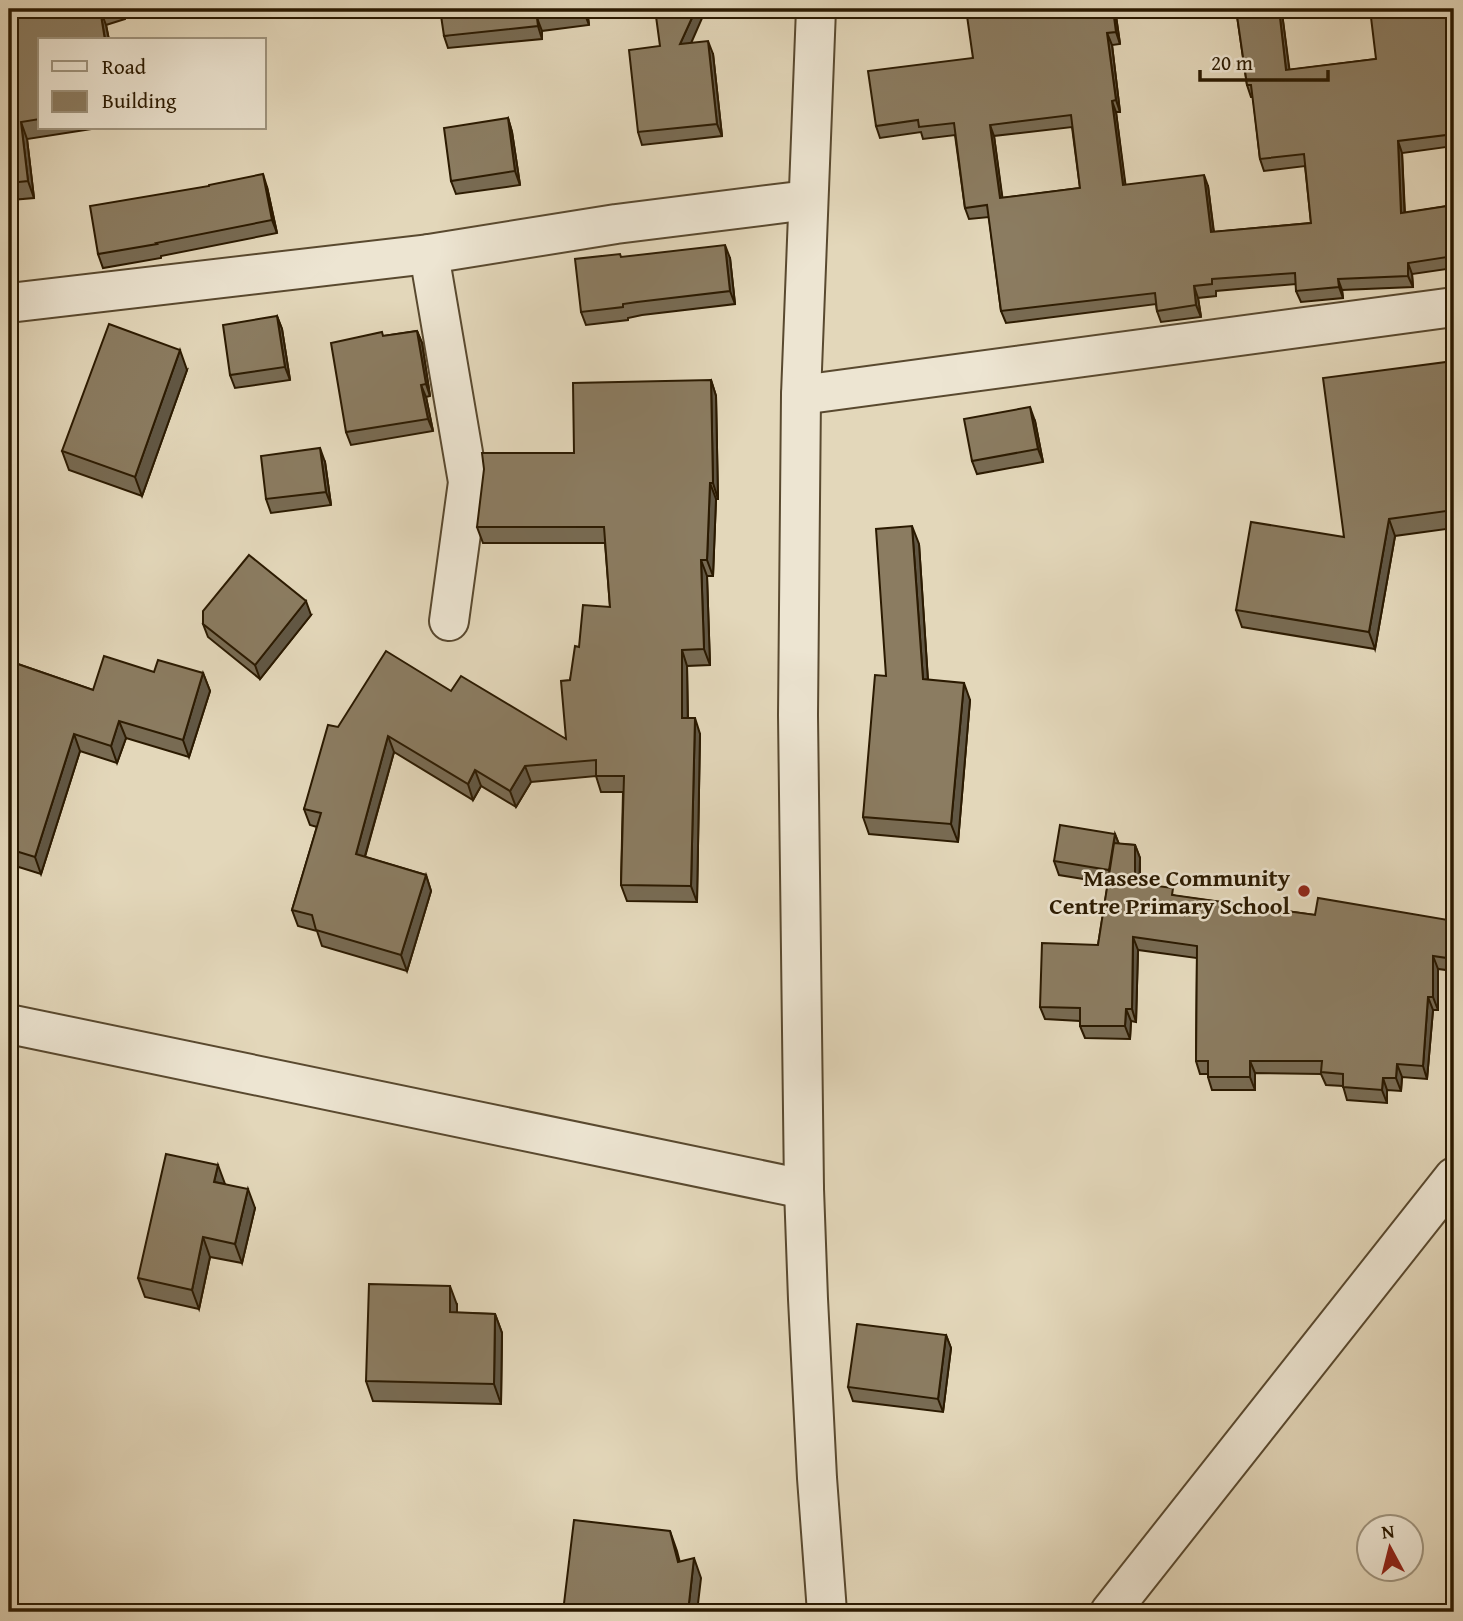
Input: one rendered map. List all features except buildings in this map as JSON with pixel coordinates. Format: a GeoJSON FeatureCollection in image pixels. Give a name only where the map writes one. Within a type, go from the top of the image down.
{"type":"FeatureCollection","features":[{"type":"Feature","properties":{"kind":"street"},"geometry":{"type":"LineString","coordinates":[[816,9],[801,395],[798,715],[804,1189],[817,1478],[827,1612]]}},
{"type":"Feature","properties":{"kind":"street"},"geometry":{"type":"LineString","coordinates":[[9,303],[429,254],[615,224],[808,200]]}},
{"type":"Feature","properties":{"kind":"street"},"geometry":{"type":"LineString","coordinates":[[429,254],[468,482],[449,621]]}},
{"type":"Feature","properties":{"kind":"street"},"geometry":{"type":"LineString","coordinates":[[801,395],[1454,307]]}},
{"type":"Feature","properties":{"kind":"street"},"geometry":{"type":"LineString","coordinates":[[9,1024],[804,1189]]}},
{"type":"Feature","properties":{"kind":"street"},"geometry":{"type":"LineString","coordinates":[[1110,1612],[1454,1177]]}},
{"type":"Feature","properties":{"kind":"place","name":"Masese Community Centre Primary School"},"geometry":{"type":"Point","coordinates":[1304,891]}}]}
